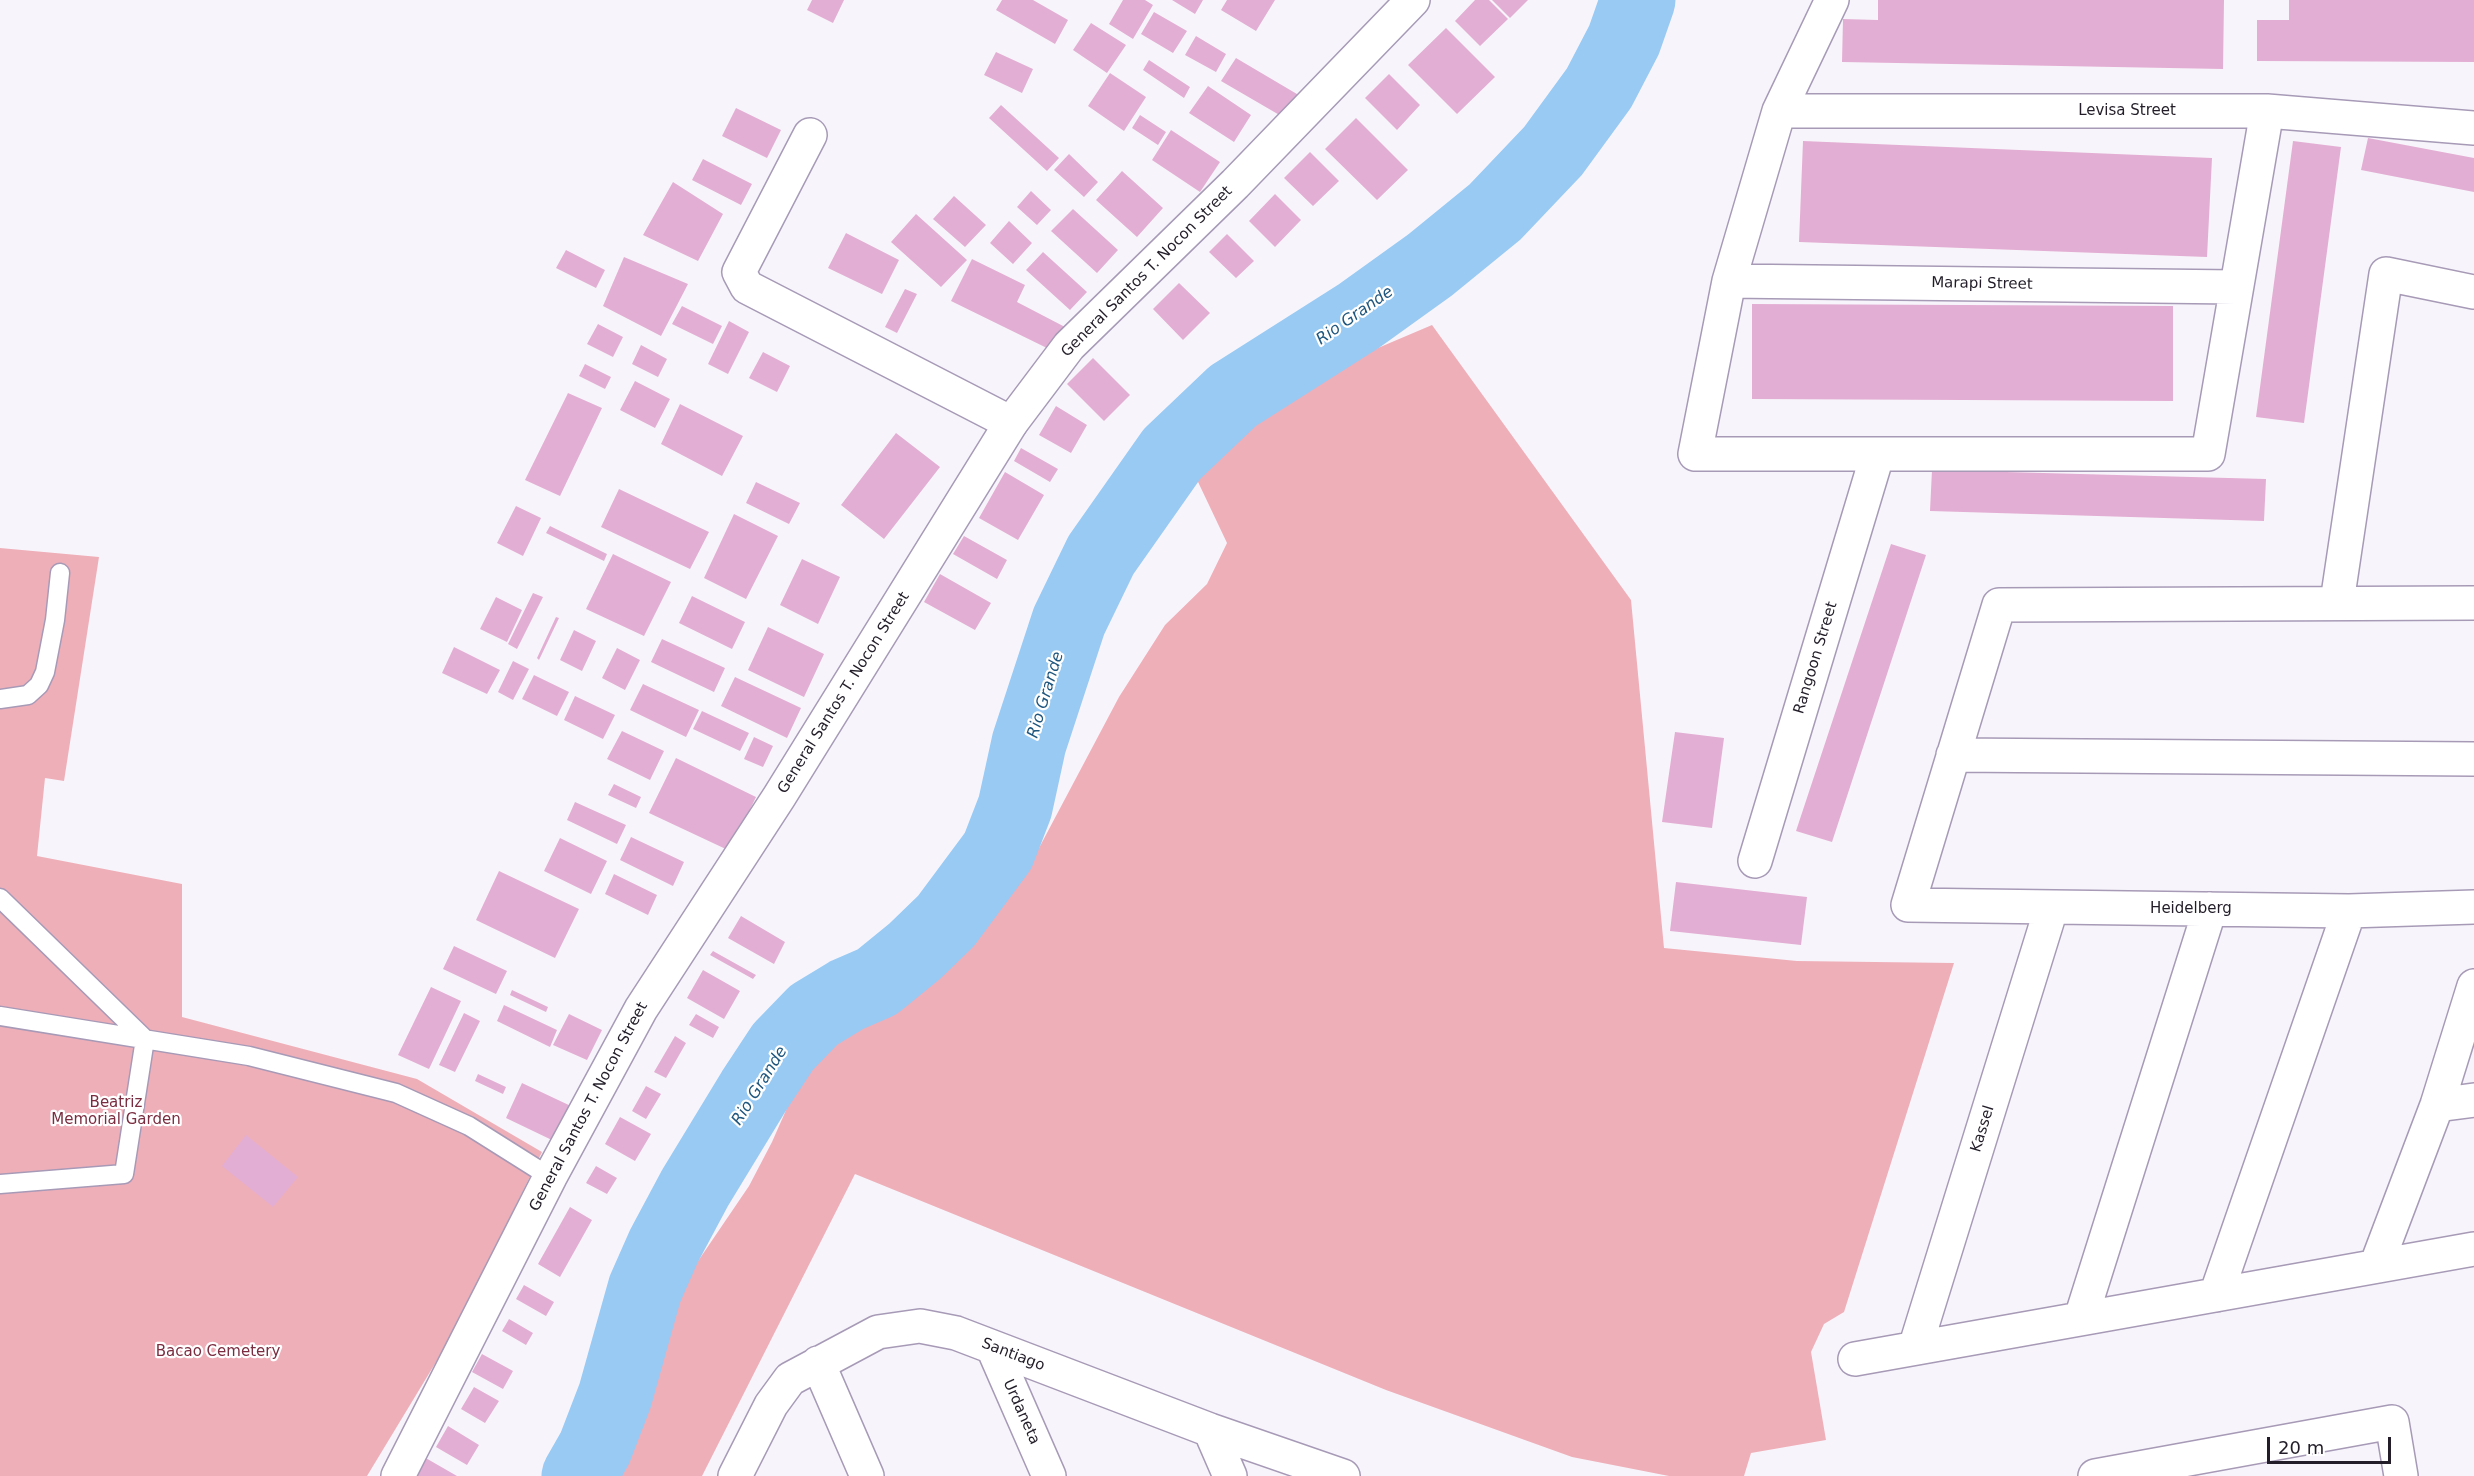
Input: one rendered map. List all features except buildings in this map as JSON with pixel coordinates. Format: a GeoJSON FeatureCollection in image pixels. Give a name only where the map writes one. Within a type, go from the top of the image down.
{"type":"FeatureCollection","features":[{"type":"Feature","properties":{"kind":"street","name":"General Santos T. Nocon Street"},"geometry":{"type":"LineString","coordinates":[[398,1476],[550,1177],[641,1009],[779,797],[1011,423],[1070,346],[1235,184],[1413,0]]}},
{"type":"Feature","properties":{"kind":"street"},"geometry":{"type":"LineString","coordinates":[[1832,0],[1779,111],[1729,281],[1695,454],[1876,456],[2208,454],[2267,111]]}},
{"type":"Feature","properties":{"kind":"street","name":"Levisa Street"},"geometry":{"type":"LineString","coordinates":[[1779,111],[2267,111],[2474,128]]}},
{"type":"Feature","properties":{"kind":"street"},"geometry":{"type":"LineString","coordinates":[[810,135],[739,272],[747,287],[1011,423]]}},
{"type":"Feature","properties":{"kind":"street"},"geometry":{"type":"LineString","coordinates":[[2337,602],[2386,274],[2474,292]]}},
{"type":"Feature","properties":{"kind":"street","name":"Marapi Street"},"geometry":{"type":"LineString","coordinates":[[1729,281],[2236,287]]}},
{"type":"Feature","properties":{"kind":"street","name":"Rangoon Street"},"geometry":{"type":"LineString","coordinates":[[1755,861],[1876,456]]}},
{"type":"Feature","properties":{"kind":"street"},"geometry":{"type":"LineString","coordinates":[[2474,603],[2000,605],[1953,755],[2474,759]]}},
{"type":"Feature","properties":{"kind":"street","name":"Heidelberg"},"geometry":{"type":"LineString","coordinates":[[1953,755],[1908,905],[2051,909],[2349,911],[2474,908]]}},
{"type":"Feature","properties":{"kind":"street","name":"Kassel"},"geometry":{"type":"LineString","coordinates":[[1915,1348],[2051,909]]}},
{"type":"Feature","properties":{"kind":"street"},"geometry":{"type":"LineString","coordinates":[[2081,1318],[2210,909]]}},
{"type":"Feature","properties":{"kind":"street"},"geometry":{"type":"LineString","coordinates":[[2216,1295],[2349,911]]}},
{"type":"Feature","properties":{"kind":"street"},"geometry":{"type":"LineString","coordinates":[[2376,1266],[2437,1105],[2474,986]]}},
{"type":"Feature","properties":{"kind":"street"},"geometry":{"type":"LineString","coordinates":[[2437,1105],[2474,1100]]}},
{"type":"Feature","properties":{"kind":"street"},"geometry":{"type":"LineString","coordinates":[[1855,1359],[2474,1249]]}},
{"type":"Feature","properties":{"kind":"street","name":"Santiago"},"geometry":{"type":"LineString","coordinates":[[735,1476],[771,1405],[790,1379],[878,1332],[920,1326],[956,1333],[1210,1430],[1343,1476]]}},
{"type":"Feature","properties":{"kind":"street","name":"Urdaneta"},"geometry":{"type":"LineString","coordinates":[[993,1348],[1049,1476]]}},
{"type":"Feature","properties":{"kind":"street"},"geometry":{"type":"LineString","coordinates":[[818,1363],[867,1476]]}},
{"type":"Feature","properties":{"kind":"street"},"geometry":{"type":"LineString","coordinates":[[2095,1476],[2392,1422],[2401,1476]]}},
{"type":"Feature","properties":{"kind":"street"},"geometry":{"type":"LineString","coordinates":[[1210,1430],[1230,1476]]}},
{"type":"Feature","properties":{"kind":"lane"},"geometry":{"type":"LineString","coordinates":[[0,699],[28,695],[39,685],[45,672],[55,620],[60,573]]}},
{"type":"Feature","properties":{"kind":"lane"},"geometry":{"type":"LineString","coordinates":[[0,898],[145,1038]]}},
{"type":"Feature","properties":{"kind":"lane"},"geometry":{"type":"LineString","coordinates":[[0,1016],[249,1056],[396,1093],[469,1125],[550,1177]]}},
{"type":"Feature","properties":{"kind":"lane"},"geometry":{"type":"LineString","coordinates":[[0,1184],[124,1174],[145,1038]]}},
{"type":"Feature","properties":{"kind":"green space"},"geometry":{"type":"Polygon","coordinates":[[[1432,325],[1631,600],[1664,948],[1797,961],[1954,963],[1844,1312],[1824,1324],[1811,1352],[1826,1440],[1751,1453],[1744,1476],[1669,1476],[1572,1457],[1386,1390],[855,1174],[702,1476],[608,1476],[622,1444],[635,1381],[651,1339],[694,1267],[749,1186],[772,1142],[813,1049],[840,1024],[900,991],[946,949],[990,892],[1039,848],[1119,697],[1165,625],[1207,584],[1227,543],[1190,465],[1204,444],[1305,379],[1432,325]]]}},
{"type":"Feature","properties":{"kind":"green space","name":"Beatriz Memorial Garden"},"geometry":{"type":"Polygon","coordinates":[[[0,548],[99,557],[64,781],[45,778],[37,856],[182,884],[182,1017],[417,1079],[542,1152],[453,1334],[367,1476],[0,1476],[0,548]]]}},
{"type":"Feature","properties":{"kind":"waterway","name":"Rio Grande"},"geometry":{"type":"LineString","coordinates":[[579,1476],[595,1448],[615,1396],[645,1289],[664,1246],[695,1188],[783,1047],[814,1015],[847,995],[877,982],[915,951],[946,921],[998,851],[1015,807],[1029,743],[1069,621],[1101,555],[1172,454],[1233,396],[1359,316],[1430,265],[1495,212],[1553,151],[1599,88],[1624,40],[1638,0]]}},
{"type":"Feature","properties":{"kind":"park label","name":"Bacao Cemetery"},"geometry":{"type":"Point","coordinates":[218,1352]}}]}
